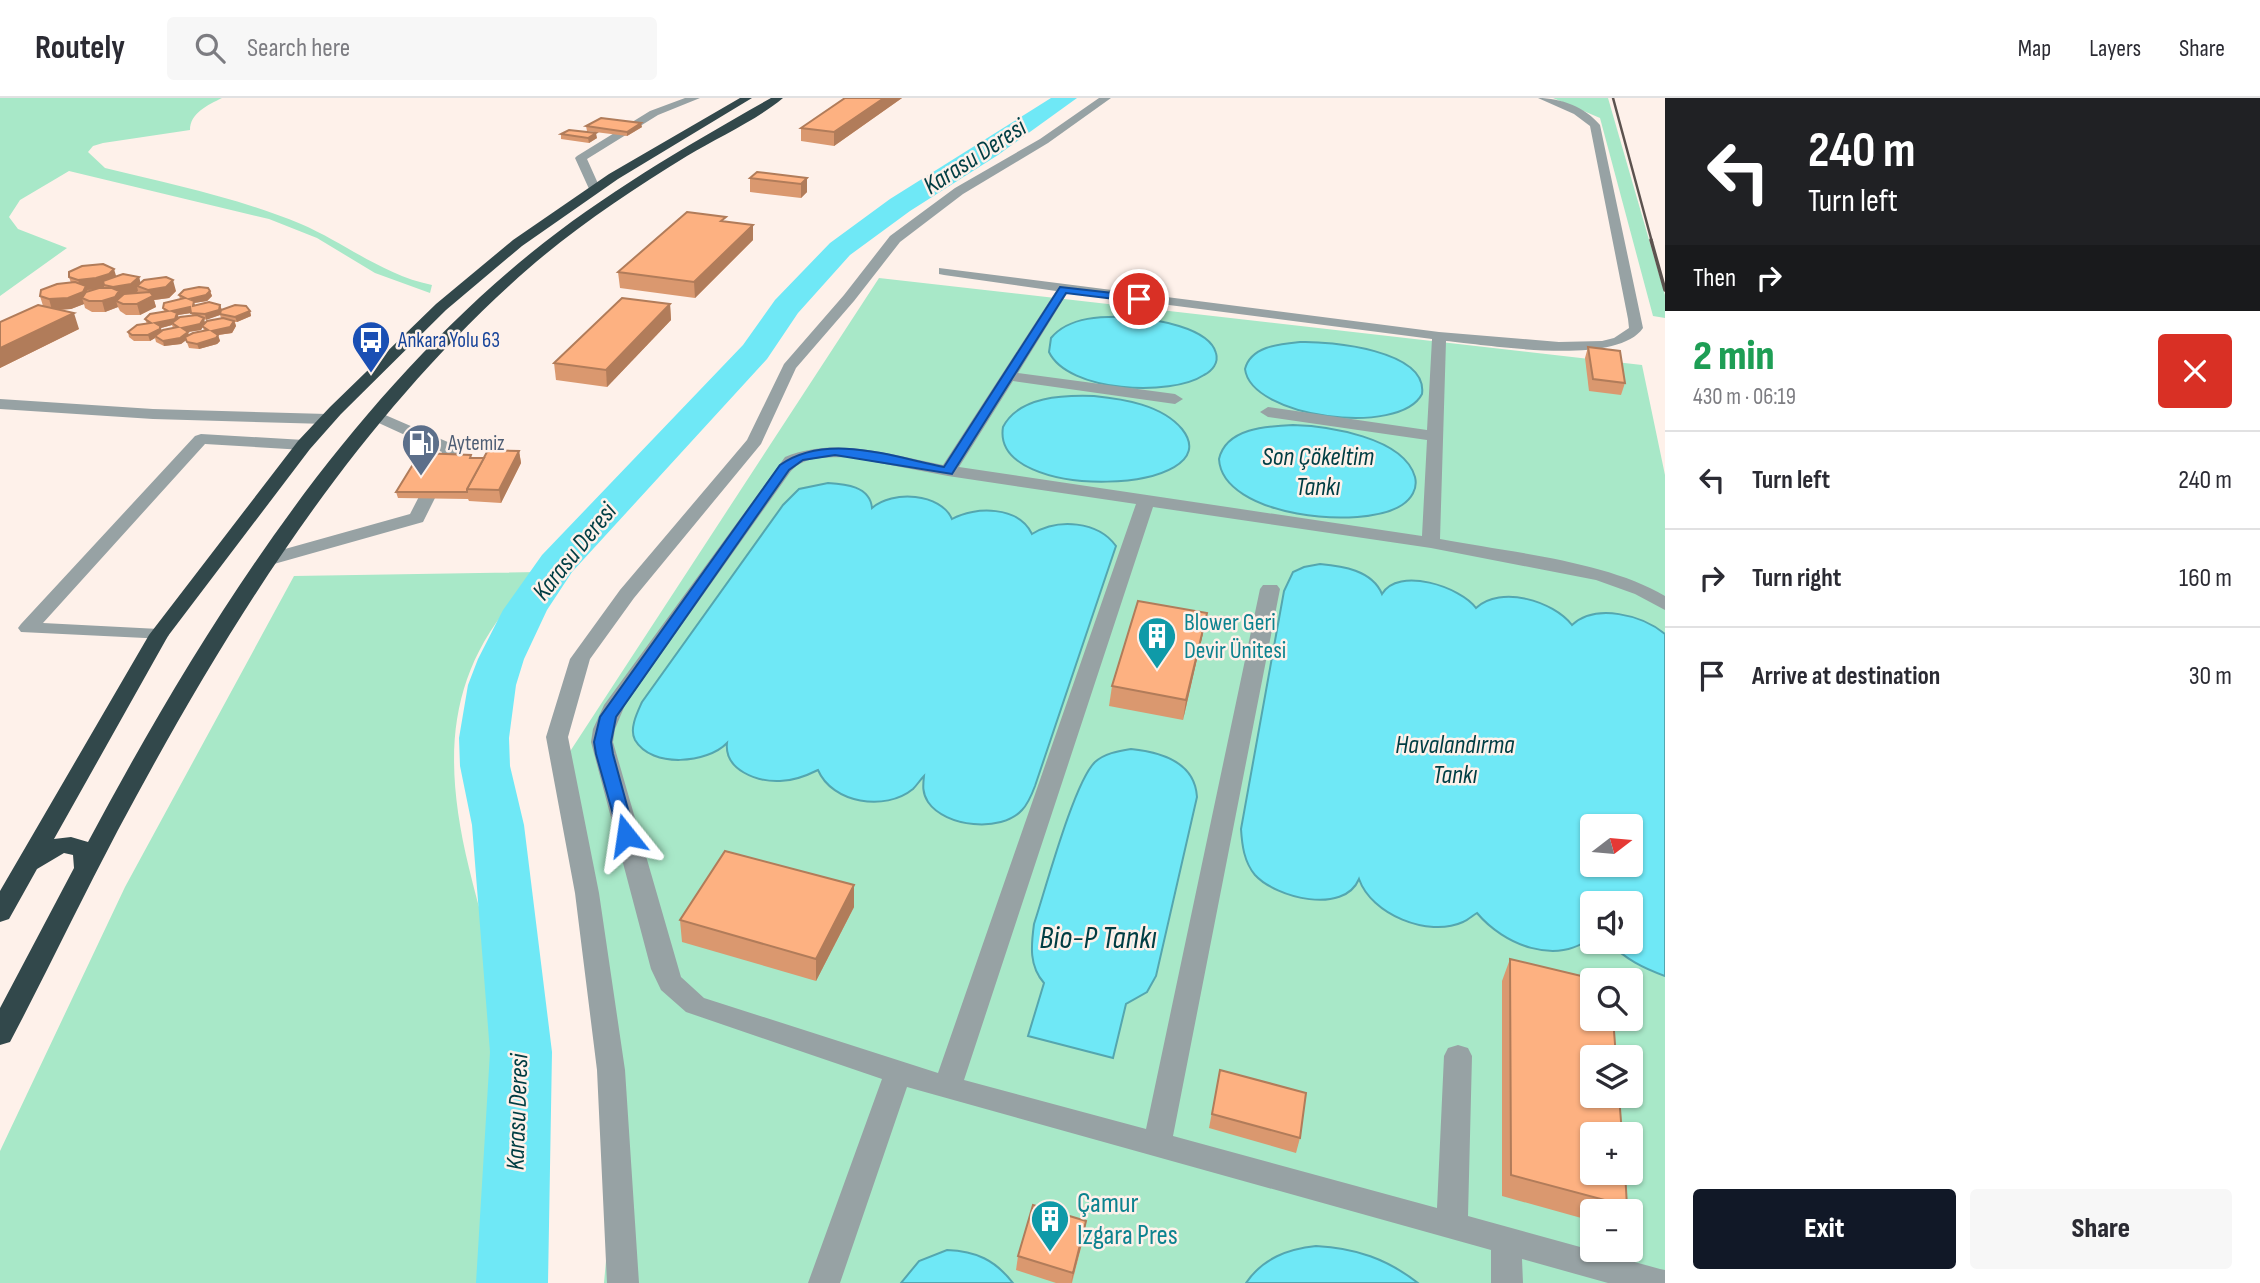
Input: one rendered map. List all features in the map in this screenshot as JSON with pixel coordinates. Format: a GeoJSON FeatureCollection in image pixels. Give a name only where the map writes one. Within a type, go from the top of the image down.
{"type":"FeatureCollection","features":[{"type":"Feature","properties":{"kind":"highway"},"geometry":{"type":"LineString","coordinates":[[0,913],[159,635],[304,445],[327,419],[470,282],[594,188],[747,98]]}},
{"type":"Feature","properties":{"kind":"highway"},"geometry":{"type":"LineString","coordinates":[[0,1034],[109,821],[200,664],[267,560],[376,416],[436,350],[505,282],[570,230],[656,169],[778,98]]}},
{"type":"Feature","properties":{"kind":"highway"},"geometry":{"type":"LineString","coordinates":[[28,864],[46,851],[67,844],[78,846],[85,852],[86,867]]}},
{"type":"Feature","properties":{"kind":"lane"},"geometry":{"type":"LineString","coordinates":[[594,188],[581,158],[654,113],[695,98]]}},
{"type":"Feature","properties":{"kind":"lane"},"geometry":{"type":"LineString","coordinates":[[623,1283],[611,1070],[587,893],[557,737],[580,659],[627,594],[755,441],[789,367],[849,298],[895,239],[959,191],[1044,141],[1106,98]]}},
{"type":"Feature","properties":{"kind":"lane"},"geometry":{"type":"LineString","coordinates":[[944,271],[1063,290],[1439,335],[1581,346],[1619,341],[1631,335],[1636,328],[1595,125],[1572,108],[1544,98]]}},
{"type":"Feature","properties":{"kind":"lane"},"geometry":{"type":"LineString","coordinates":[[948,471],[1063,290]]}},
{"type":"Feature","properties":{"kind":"lane"},"geometry":{"type":"LineString","coordinates":[[1431,543],[1439,335]]}},
{"type":"Feature","properties":{"kind":"lane"},"geometry":{"type":"LineString","coordinates":[[1009,376],[1175,399]]}},
{"type":"Feature","properties":{"kind":"lane"},"geometry":{"type":"LineString","coordinates":[[0,404],[153,414],[327,419]]}},
{"type":"Feature","properties":{"kind":"lane"},"geometry":{"type":"LineString","coordinates":[[1268,412],[1435,436]]}},
{"type":"Feature","properties":{"kind":"lane"},"geometry":{"type":"LineString","coordinates":[[267,560],[417,518],[451,450],[376,416]]}},
{"type":"Feature","properties":{"kind":"lane"},"geometry":{"type":"LineString","coordinates":[[159,635],[29,628],[201,439],[304,445]]}},
{"type":"Feature","properties":{"kind":"lane"},"geometry":{"type":"LineString","coordinates":[[1660,1283],[898,1073],[712,1013],[680,995],[670,983],[664,969],[602,742],[608,717],[615,705],[791,461],[810,453],[835,451],[1146,502],[1431,543],[1600,575],[1642,590],[1665,604]]}},
{"type":"Feature","properties":{"kind":"lane"},"geometry":{"type":"LineString","coordinates":[[948,1086],[1146,502]]}},
{"type":"Feature","properties":{"kind":"lane"},"geometry":{"type":"LineString","coordinates":[[1157,1144],[1270,589]]}},
{"type":"Feature","properties":{"kind":"lane"},"geometry":{"type":"LineString","coordinates":[[1452,1226],[1458,1056]]}},
{"type":"Feature","properties":{"kind":"lane"},"geometry":{"type":"LineString","coordinates":[[824,1283],[898,1073]]}},
{"type":"Feature","properties":{"kind":"lane"},"geometry":{"type":"LineString","coordinates":[[1506,1240],[1507,1283]]}},
{"type":"Feature","properties":{"kind":"green space"},"geometry":{"type":"Polygon","coordinates":[[[0,98],[222,98],[196,114],[190,130],[103,143],[93,146],[88,152],[105,168],[229,199],[301,224],[381,267],[432,285],[430,293],[375,273],[317,238],[269,219],[69,171],[20,200],[9,217],[18,229],[67,248],[0,296],[0,98]]]}},
{"type":"Feature","properties":{"kind":"green space"},"geometry":{"type":"Polygon","coordinates":[[[1553,98],[1608,98],[1665,295],[1665,318],[1653,316],[1600,118],[1553,98]]]}},
{"type":"Feature","properties":{"kind":"green space"},"geometry":{"type":"Polygon","coordinates":[[[879,278],[1642,365],[1665,475],[1665,1283],[604,1283],[615,1160],[569,753],[879,278]]]}},
{"type":"Feature","properties":{"kind":"green space"},"geometry":{"type":"Polygon","coordinates":[[[540,572],[509,605],[486,638],[469,673],[459,708],[454,745],[460,824],[492,961],[503,1028],[512,1137],[514,1283],[0,1283],[0,1151],[125,887],[294,576],[540,572]]]}},
{"type":"Feature","properties":{"kind":"water"},"geometry":{"type":"Polygon","coordinates":[[[1098,317],[1130,317],[1179,326],[1203,337],[1216,353],[1214,366],[1207,373],[1189,382],[1145,388],[1121,387],[1077,376],[1060,365],[1049,352],[1051,338],[1067,325],[1098,317]]]}},
{"type":"Feature","properties":{"kind":"water","name":"Son Çökeltim Tankı"},"geometry":{"type":"Polygon","coordinates":[[[1300,342],[1353,346],[1394,358],[1410,367],[1420,379],[1422,394],[1408,407],[1386,415],[1358,418],[1298,410],[1272,400],[1253,386],[1245,369],[1248,361],[1253,355],[1267,348],[1300,342]]]}},
{"type":"Feature","properties":{"kind":"water","name":"Son Çökeltim Tankı"},"geometry":{"type":"Polygon","coordinates":[[[1094,396],[1130,401],[1164,414],[1182,429],[1189,451],[1174,467],[1145,477],[1107,482],[1068,479],[1033,469],[1009,452],[1003,427],[1020,409],[1031,403],[1056,397],[1094,396]]]}},
{"type":"Feature","properties":{"kind":"water","name":"Son Çökeltim Tankı"},"geometry":{"type":"Polygon","coordinates":[[[1293,425],[1344,431],[1381,443],[1408,463],[1415,477],[1413,493],[1402,505],[1383,513],[1357,517],[1328,517],[1268,506],[1243,494],[1226,479],[1219,459],[1230,441],[1260,428],[1293,425]]]}},
{"type":"Feature","properties":{"kind":"water"},"geometry":{"type":"Polygon","coordinates":[[[828,483],[862,491],[867,495],[872,508],[891,498],[915,497],[938,504],[952,519],[972,512],[996,511],[1017,518],[1032,534],[1054,526],[1077,525],[1099,531],[1116,546],[1034,789],[1024,808],[1013,817],[1001,822],[974,824],[947,817],[926,799],[923,789],[924,776],[913,789],[901,796],[874,802],[847,797],[825,781],[818,770],[785,781],[752,777],[736,767],[727,752],[727,743],[707,755],[680,760],[654,756],[635,740],[633,726],[642,702],[783,505],[799,489],[828,483]]]}},
{"type":"Feature","properties":{"kind":"water","name":"Havalandırma Tankı"},"geometry":{"type":"Polygon","coordinates":[[[1320,564],[1338,566],[1364,574],[1382,594],[1401,581],[1415,581],[1444,587],[1468,600],[1476,608],[1487,601],[1512,597],[1540,603],[1563,616],[1572,625],[1593,614],[1619,614],[1644,621],[1665,634],[1665,976],[1623,954],[1643,954],[1643,891],[1580,891],[1580,945],[1547,951],[1531,948],[1501,934],[1477,913],[1465,921],[1449,926],[1418,925],[1402,920],[1375,903],[1365,892],[1359,879],[1351,890],[1339,897],[1325,900],[1293,896],[1265,883],[1255,875],[1246,859],[1241,829],[1284,591],[1293,572],[1320,564]]]}},
{"type":"Feature","properties":{"kind":"water","name":"Bio-P Tankı"},"geometry":{"type":"Polygon","coordinates":[[[1131,749],[1165,756],[1183,767],[1195,785],[1197,797],[1156,976],[1147,992],[1126,1004],[1113,1058],[1028,1036],[1044,983],[1033,963],[1032,940],[1034,924],[1061,838],[1087,773],[1103,756],[1131,749]]]}},
{"type":"Feature","properties":{"kind":"water"},"geometry":{"type":"Polygon","coordinates":[[[1316,1246],[1344,1249],[1370,1256],[1395,1267],[1418,1283],[1246,1283],[1260,1267],[1277,1256],[1316,1246]]]}},
{"type":"Feature","properties":{"kind":"water"},"geometry":{"type":"Polygon","coordinates":[[[947,1250],[967,1252],[984,1258],[999,1268],[1013,1283],[901,1283],[919,1261],[947,1250]]]}},
{"type":"Feature","properties":{"kind":"building"},"geometry":{"type":"Polygon","coordinates":[[[845,98],[884,98],[834,132],[801,128],[845,98]]]}},
{"type":"Feature","properties":{"kind":"building"},"geometry":{"type":"Polygon","coordinates":[[[601,118],[641,123],[627,132],[586,126],[601,118]]]}},
{"type":"Feature","properties":{"kind":"building"},"geometry":{"type":"Polygon","coordinates":[[[569,130],[596,133],[588,138],[561,134],[569,130]]]}},
{"type":"Feature","properties":{"kind":"building"},"geometry":{"type":"Polygon","coordinates":[[[757,172],[807,178],[801,184],[750,178],[757,172]]]}},
{"type":"Feature","properties":{"kind":"building"},"geometry":{"type":"Polygon","coordinates":[[[687,212],[726,217],[721,221],[753,225],[694,282],[618,272],[687,212]]]}},
{"type":"Feature","properties":{"kind":"building"},"geometry":{"type":"Polygon","coordinates":[[[103,264],[114,269],[109,274],[96,278],[78,280],[69,277],[69,272],[82,266],[103,264]]]}},
{"type":"Feature","properties":{"kind":"building"},"geometry":{"type":"Polygon","coordinates":[[[123,274],[139,277],[131,284],[113,287],[104,285],[103,281],[123,274]]]}},
{"type":"Feature","properties":{"kind":"building"},"geometry":{"type":"Polygon","coordinates":[[[166,277],[173,280],[166,287],[148,290],[137,286],[144,280],[166,277]]]}},
{"type":"Feature","properties":{"kind":"building"},"geometry":{"type":"Polygon","coordinates":[[[75,282],[86,286],[83,292],[68,298],[49,299],[40,296],[41,290],[57,284],[75,282]]]}},
{"type":"Feature","properties":{"kind":"building"},"geometry":{"type":"Polygon","coordinates":[[[99,288],[119,291],[115,297],[102,301],[82,298],[86,292],[99,288]]]}},
{"type":"Feature","properties":{"kind":"building"},"geometry":{"type":"Polygon","coordinates":[[[208,288],[210,291],[206,295],[189,299],[194,301],[193,306],[209,302],[220,305],[219,310],[205,314],[191,313],[190,307],[172,311],[177,313],[175,319],[155,323],[160,329],[148,335],[132,335],[128,332],[137,325],[151,323],[145,319],[150,314],[168,311],[163,308],[164,303],[185,298],[179,295],[184,290],[208,288]]]}},
{"type":"Feature","properties":{"kind":"building"},"geometry":{"type":"Polygon","coordinates":[[[150,292],[153,296],[137,304],[116,301],[124,294],[150,292]]]}},
{"type":"Feature","properties":{"kind":"building"},"geometry":{"type":"Polygon","coordinates":[[[622,298],[670,304],[606,370],[554,363],[622,298]]]}},
{"type":"Feature","properties":{"kind":"building"},"geometry":{"type":"Polygon","coordinates":[[[38,305],[74,313],[0,348],[0,322],[38,305]]]}},
{"type":"Feature","properties":{"kind":"building"},"geometry":{"type":"Polygon","coordinates":[[[235,305],[246,306],[250,311],[235,317],[220,314],[221,310],[235,305]]]}},
{"type":"Feature","properties":{"kind":"building"},"geometry":{"type":"Polygon","coordinates":[[[197,315],[204,318],[200,324],[182,328],[188,332],[180,338],[163,341],[155,336],[163,330],[178,327],[172,323],[180,317],[197,315]]]}},
{"type":"Feature","properties":{"kind":"building"},"geometry":{"type":"Polygon","coordinates":[[[223,318],[234,321],[230,327],[212,331],[218,335],[216,338],[197,344],[187,342],[185,337],[208,330],[202,326],[207,321],[223,318]]]}},
{"type":"Feature","properties":{"kind":"building"},"geometry":{"type":"Polygon","coordinates":[[[1588,347],[1620,351],[1625,383],[1593,379],[1588,347]]]}},
{"type":"Feature","properties":{"kind":"building"},"geometry":{"type":"Polygon","coordinates":[[[488,450],[519,451],[499,490],[467,489],[488,450]]]}},
{"type":"Feature","properties":{"kind":"building"},"geometry":{"type":"Polygon","coordinates":[[[420,453],[484,458],[467,492],[396,492],[420,453]]]}},
{"type":"Feature","properties":{"kind":"building","name":"Blower Geri Devir Ünitesi"},"geometry":{"type":"Polygon","coordinates":[[[1138,601],[1207,613],[1186,700],[1112,686],[1138,601]]]}},
{"type":"Feature","properties":{"kind":"building"},"geometry":{"type":"Polygon","coordinates":[[[725,851],[854,885],[816,959],[680,920],[725,851]]]}},
{"type":"Feature","properties":{"kind":"building"},"geometry":{"type":"Polygon","coordinates":[[[1510,959],[1580,976],[1580,1031],[1614,1031],[1615,1045],[1580,1045],[1580,1108],[1620,1108],[1621,1122],[1580,1122],[1580,1185],[1626,1185],[1627,1199],[1601,1199],[1511,1175],[1510,959]]]}},
{"type":"Feature","properties":{"kind":"building"},"geometry":{"type":"Polygon","coordinates":[[[1220,1070],[1306,1093],[1300,1138],[1212,1114],[1220,1070]]]}},
{"type":"Feature","properties":{"kind":"building","name":"Çamur Izgara Pres"},"geometry":{"type":"Polygon","coordinates":[[[1033,1205],[1086,1221],[1073,1273],[1018,1256],[1033,1205]]]}},
{"type":"Feature","properties":{"kind":"waterway","name":"Karasu Deresi"},"geometry":{"type":"LineString","coordinates":[[512,1283],[521,1052],[498,825],[485,766],[484,738],[492,685],[501,659],[525,610],[557,564],[755,352],[786,307],[840,249],[900,205],[1066,98]]}},
{"type":"Feature","properties":{"kind":"railway"},"geometry":{"type":"LineString","coordinates":[[1613,98],[1652,242]]}},
{"type":"Feature","properties":{"kind":"railway"},"geometry":{"type":"LineString","coordinates":[[1651,240],[1665,290]]}},
{"type":"Feature","properties":{"kind":"place","name":"Ankara Yolu 63"},"geometry":{"type":"Point","coordinates":[371,374]}},
{"type":"Feature","properties":{"kind":"place","name":"Aytemiz"},"geometry":{"type":"Point","coordinates":[421,477]}},
{"type":"Feature","properties":{"kind":"place","name":"Blower Geri Devir Ünitesi"},"geometry":{"type":"Point","coordinates":[1157,670]}},
{"type":"Feature","properties":{"kind":"place","name":"Çamur Izgara Pres"},"geometry":{"type":"Point","coordinates":[1050,1253]}},
{"type":"Feature","properties":{"kind":"route"},"geometry":{"type":"LineString","coordinates":[[626,835],[602,742],[608,717],[785,467],[791,461],[810,453],[835,451],[948,471],[1063,290],[1139,299]]}}]}
